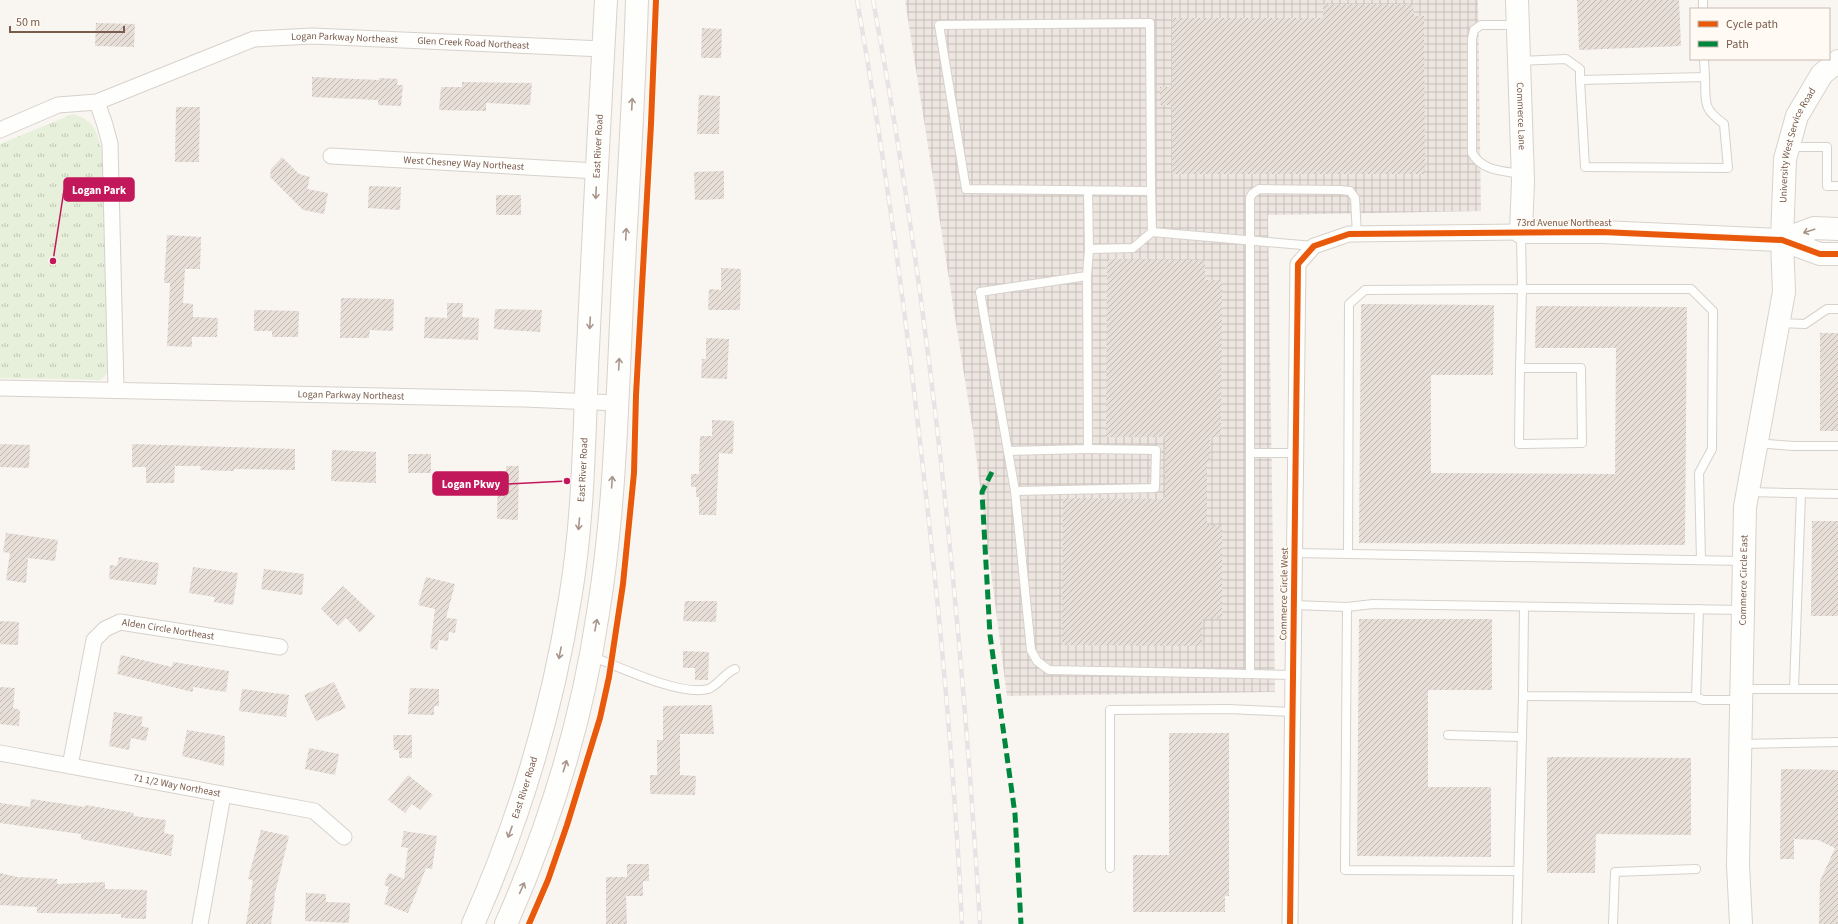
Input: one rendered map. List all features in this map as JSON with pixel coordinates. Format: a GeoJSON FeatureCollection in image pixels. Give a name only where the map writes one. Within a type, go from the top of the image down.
{"type":"FeatureCollection","features":[{"type":"Feature","properties":{"kind":"main road","name":"East River Road"},"geometry":{"type":"LineString","coordinates":[[473,924],[500,861],[517,812],[552,694],[571,598],[583,476],[597,171],[595,48],[606,0]]}},
{"type":"Feature","properties":{"kind":"main road"},"geometry":{"type":"LineString","coordinates":[[506,924],[525,880],[549,817],[568,755],[598,614],[605,564],[610,510],[617,403],[637,0]]}},
{"type":"Feature","properties":{"kind":"main road","name":"Commerce Lane"},"geometry":{"type":"LineString","coordinates":[[1517,0],[1522,174],[1521,232]]}},
{"type":"Feature","properties":{"kind":"main road","name":"University West Service Road"},"geometry":{"type":"LineString","coordinates":[[1782,240],[1785,159],[1797,116],[1822,74],[1838,61]]}},
{"type":"Feature","properties":{"kind":"main road","name":"73rd Avenue Northeast"},"geometry":{"type":"LineString","coordinates":[[1782,240],[1814,228],[1838,229]]}},
{"type":"Feature","properties":{"kind":"main road","name":"73rd Avenue Northeast"},"geometry":{"type":"LineString","coordinates":[[1521,232],[1602,232],[1782,240],[1820,254],[1838,254]]}},
{"type":"Feature","properties":{"kind":"main road","name":"Commerce Circle East"},"geometry":{"type":"LineString","coordinates":[[1741,924],[1738,865],[1744,507],[1784,292],[1782,240]]}},
{"type":"Feature","properties":{"kind":"street","name":"Logan Parkway Northeast"},"geometry":{"type":"LineString","coordinates":[[0,130],[58,105],[97,102],[254,39],[312,36],[595,48]]}},
{"type":"Feature","properties":{"kind":"street","name":"Glen Creek Road Northeast"},"geometry":{"type":"LineString","coordinates":[[320,36],[595,48]]}},
{"type":"Feature","properties":{"kind":"street"},"geometry":{"type":"LineString","coordinates":[[97,102],[106,125],[110,144],[116,390]]}},
{"type":"Feature","properties":{"kind":"street","name":"West Chesney Way Northeast"},"geometry":{"type":"LineString","coordinates":[[331,156],[597,171]]}},
{"type":"Feature","properties":{"kind":"street","name":"73rd Avenue Northeast"},"geometry":{"type":"LineString","coordinates":[[1298,264],[1314,246],[1349,234],[1521,232]]}},
{"type":"Feature","properties":{"kind":"street","name":"Commerce Circle West"},"geometry":{"type":"LineString","coordinates":[[1290,924],[1298,264]]}},
{"type":"Feature","properties":{"kind":"street","name":"Logan Parkway Northeast"},"geometry":{"type":"LineString","coordinates":[[0,388],[617,403]]}},
{"type":"Feature","properties":{"kind":"street","name":"Alden Circle Northeast"},"geometry":{"type":"LineString","coordinates":[[70,766],[94,640],[105,629],[120,622],[280,647]]}},
{"type":"Feature","properties":{"kind":"street","name":"71 1/2 Way Northeast"},"geometry":{"type":"LineString","coordinates":[[0,753],[314,811],[344,837]]}},
{"type":"Feature","properties":{"kind":"street"},"geometry":{"type":"LineString","coordinates":[[200,924],[223,795]]}},
{"type":"Feature","properties":{"kind":"lane"},"geometry":{"type":"LineString","coordinates":[[1150,191],[966,189],[939,26],[1150,23],[1150,191],[1152,232]]}},
{"type":"Feature","properties":{"kind":"lane"},"geometry":{"type":"LineString","coordinates":[[1518,25],[1480,25],[1474,30],[1472,39],[1472,153],[1476,160],[1483,166],[1522,174]]}},
{"type":"Feature","properties":{"kind":"lane"},"geometry":{"type":"LineString","coordinates":[[1519,61],[1566,59],[1580,69],[1585,167],[1728,168],[1724,124],[1706,107],[1704,60]]}},
{"type":"Feature","properties":{"kind":"lane"},"geometry":{"type":"LineString","coordinates":[[1580,80],[1705,77]]}},
{"type":"Feature","properties":{"kind":"lane"},"geometry":{"type":"LineString","coordinates":[[1788,147],[1826,147],[1827,186],[1838,186]]}},
{"type":"Feature","properties":{"kind":"lane"},"geometry":{"type":"LineString","coordinates":[[1088,190],[1088,449]]}},
{"type":"Feature","properties":{"kind":"lane"},"geometry":{"type":"LineString","coordinates":[[1250,674],[1250,198],[1252,194],[1259,190],[1350,191],[1355,198],[1357,235]]}},
{"type":"Feature","properties":{"kind":"lane"},"geometry":{"type":"LineString","coordinates":[[1089,249],[1133,248],[1152,232],[1314,246]]}},
{"type":"Feature","properties":{"kind":"lane"},"geometry":{"type":"LineString","coordinates":[[1520,368],[1581,368],[1582,443],[1519,444],[1520,368],[1522,289],[1521,232]]}},
{"type":"Feature","properties":{"kind":"lane"},"geometry":{"type":"LineString","coordinates":[[1087,276],[980,292],[1015,491],[1031,650],[1037,661],[1049,670],[1293,675]]}},
{"type":"Feature","properties":{"kind":"lane"},"geometry":{"type":"LineString","coordinates":[[1348,554],[1349,304],[1365,290],[1691,289],[1713,311],[1712,449],[1699,473],[1701,560]]}},
{"type":"Feature","properties":{"kind":"lane"},"geometry":{"type":"LineString","coordinates":[[1778,323],[1805,324],[1827,309],[1838,308]]}},
{"type":"Feature","properties":{"kind":"lane"},"geometry":{"type":"LineString","coordinates":[[1756,443],[1792,446],[1838,446]]}},
{"type":"Feature","properties":{"kind":"lane"},"geometry":{"type":"LineString","coordinates":[[1008,450],[1156,450],[1155,488],[1015,491]]}},
{"type":"Feature","properties":{"kind":"lane"},"geometry":{"type":"LineString","coordinates":[[1250,453],[1296,452]]}},
{"type":"Feature","properties":{"kind":"lane"},"geometry":{"type":"LineString","coordinates":[[1747,492],[1838,494]]}},
{"type":"Feature","properties":{"kind":"lane"},"geometry":{"type":"LineString","coordinates":[[1794,690],[1801,493]]}},
{"type":"Feature","properties":{"kind":"lane"},"geometry":{"type":"LineString","coordinates":[[1295,553],[1743,561]]}},
{"type":"Feature","properties":{"kind":"lane"},"geometry":{"type":"LineString","coordinates":[[1294,605],[1347,607],[1373,604],[1742,610]]}},
{"type":"Feature","properties":{"kind":"lane"},"geometry":{"type":"LineString","coordinates":[[1347,607],[1345,870],[1518,871]]}},
{"type":"Feature","properties":{"kind":"lane"},"geometry":{"type":"LineString","coordinates":[[1517,924],[1524,607]]}},
{"type":"Feature","properties":{"kind":"lane"},"geometry":{"type":"LineString","coordinates":[[1696,697],[1699,609]]}},
{"type":"Feature","properties":{"kind":"lane"},"geometry":{"type":"LineString","coordinates":[[590,655],[675,687],[693,690],[710,689],[727,672],[735,669]]}},
{"type":"Feature","properties":{"kind":"lane"},"geometry":{"type":"LineString","coordinates":[[1523,696],[1696,697],[1703,700],[1794,690],[1838,689]]}},
{"type":"Feature","properties":{"kind":"lane"},"geometry":{"type":"LineString","coordinates":[[1110,868],[1110,710],[1228,709],[1293,712]]}},
{"type":"Feature","properties":{"kind":"lane"},"geometry":{"type":"LineString","coordinates":[[1448,735],[1522,737]]}},
{"type":"Feature","properties":{"kind":"lane"},"geometry":{"type":"LineString","coordinates":[[1740,744],[1838,742]]}},
{"type":"Feature","properties":{"kind":"lane"},"geometry":{"type":"LineString","coordinates":[[1613,924],[1613,885],[1615,872],[1696,869]]}},
{"type":"Feature","properties":{"kind":"shaded area"},"geometry":{"type":"Polygon","coordinates":[[[905,0],[1478,0],[1481,211],[1268,215],[1275,692],[1007,696],[973,431],[905,0]]]}},
{"type":"Feature","properties":{"kind":"green space"},"geometry":{"type":"Polygon","coordinates":[[[73,114],[87,120],[91,124],[94,128],[103,153],[109,370],[100,380],[0,378],[0,144],[73,114]]]}},
{"type":"Feature","properties":{"kind":"building"},"geometry":{"type":"Polygon","coordinates":[[[1577,0],[1679,0],[1681,46],[1579,50],[1577,0]]]}},
{"type":"Feature","properties":{"kind":"building"},"geometry":{"type":"Polygon","coordinates":[[[1323,4],[1413,4],[1414,16],[1424,16],[1425,174],[1172,174],[1172,105],[1160,105],[1160,87],[1172,87],[1172,18],[1323,18],[1323,4]]]}},
{"type":"Feature","properties":{"kind":"building"},"geometry":{"type":"Polygon","coordinates":[[[96,23],[135,24],[134,47],[95,46],[96,23]]]}},
{"type":"Feature","properties":{"kind":"building"},"geometry":{"type":"Polygon","coordinates":[[[702,28],[722,29],[721,58],[701,58],[702,28]]]}},
{"type":"Feature","properties":{"kind":"building"},"geometry":{"type":"Polygon","coordinates":[[[312,77],[379,80],[379,78],[398,79],[397,85],[403,85],[401,106],[378,105],[378,100],[312,97],[312,77]]]}},
{"type":"Feature","properties":{"kind":"building"},"geometry":{"type":"Polygon","coordinates":[[[462,82],[532,83],[530,105],[486,103],[486,111],[439,110],[441,87],[462,87],[462,82]]]}},
{"type":"Feature","properties":{"kind":"building"},"geometry":{"type":"Polygon","coordinates":[[[699,95],[720,96],[719,134],[697,134],[699,95]]]}},
{"type":"Feature","properties":{"kind":"building"},"geometry":{"type":"Polygon","coordinates":[[[176,107],[200,107],[199,162],[175,162],[176,107]]]}},
{"type":"Feature","properties":{"kind":"building"},"geometry":{"type":"Polygon","coordinates":[[[282,157],[299,174],[310,177],[307,189],[328,193],[324,214],[303,210],[270,177],[271,169],[282,157]]]}},
{"type":"Feature","properties":{"kind":"building"},"geometry":{"type":"Polygon","coordinates":[[[724,171],[724,199],[695,200],[694,172],[724,171]]]}},
{"type":"Feature","properties":{"kind":"building"},"geometry":{"type":"Polygon","coordinates":[[[369,186],[401,187],[400,210],[368,208],[369,186]]]}},
{"type":"Feature","properties":{"kind":"building"},"geometry":{"type":"Polygon","coordinates":[[[496,195],[521,195],[521,215],[496,215],[496,195]]]}},
{"type":"Feature","properties":{"kind":"building"},"geometry":{"type":"Polygon","coordinates":[[[167,235],[201,237],[200,269],[185,269],[183,303],[193,304],[193,317],[218,318],[217,337],[192,337],[192,347],[167,346],[170,283],[164,283],[167,235]]]}},
{"type":"Feature","properties":{"kind":"building"},"geometry":{"type":"Polygon","coordinates":[[[1107,259],[1205,260],[1205,280],[1222,280],[1221,437],[1210,437],[1210,463],[1207,463],[1207,525],[1222,525],[1222,619],[1202,619],[1202,646],[1062,645],[1063,498],[1165,499],[1165,437],[1106,437],[1107,259]]]}},
{"type":"Feature","properties":{"kind":"building"},"geometry":{"type":"Polygon","coordinates":[[[721,268],[741,269],[740,310],[708,310],[709,289],[721,290],[721,268]]]}},
{"type":"Feature","properties":{"kind":"building"},"geometry":{"type":"Polygon","coordinates":[[[341,298],[394,299],[393,331],[370,330],[369,338],[340,338],[341,298]]]}},
{"type":"Feature","properties":{"kind":"building"},"geometry":{"type":"Polygon","coordinates":[[[447,303],[463,303],[462,317],[479,318],[478,340],[424,338],[425,317],[447,318],[447,303]]]}},
{"type":"Feature","properties":{"kind":"building"},"geometry":{"type":"Polygon","coordinates":[[[1361,304],[1494,305],[1493,375],[1431,375],[1431,473],[1615,474],[1616,348],[1535,348],[1536,306],[1687,307],[1685,545],[1359,543],[1361,304]]]}},
{"type":"Feature","properties":{"kind":"building"},"geometry":{"type":"Polygon","coordinates":[[[495,309],[542,310],[540,332],[494,329],[495,309]]]}},
{"type":"Feature","properties":{"kind":"building"},"geometry":{"type":"Polygon","coordinates":[[[254,310],[299,311],[298,337],[272,337],[272,331],[254,331],[254,310]]]}},
{"type":"Feature","properties":{"kind":"building"},"geometry":{"type":"Polygon","coordinates":[[[1820,333],[1838,333],[1838,431],[1820,431],[1820,333]]]}},
{"type":"Feature","properties":{"kind":"building"},"geometry":{"type":"Polygon","coordinates":[[[706,338],[729,339],[727,379],[701,378],[702,359],[706,359],[706,338]]]}},
{"type":"Feature","properties":{"kind":"building"},"geometry":{"type":"Polygon","coordinates":[[[712,420],[734,421],[733,454],[719,453],[716,515],[699,515],[699,497],[696,497],[696,487],[691,487],[691,474],[699,474],[700,436],[712,436],[712,420]]]}},
{"type":"Feature","properties":{"kind":"building"},"geometry":{"type":"Polygon","coordinates":[[[0,444],[30,445],[29,468],[0,467],[0,444]]]}},
{"type":"Feature","properties":{"kind":"building"},"geometry":{"type":"Polygon","coordinates":[[[132,444],[295,449],[295,470],[200,470],[201,466],[175,466],[174,483],[146,483],[146,467],[132,467],[132,444]]]}},
{"type":"Feature","properties":{"kind":"building"},"geometry":{"type":"Polygon","coordinates":[[[332,450],[376,452],[376,483],[331,481],[332,450]]]}},
{"type":"Feature","properties":{"kind":"building"},"geometry":{"type":"Polygon","coordinates":[[[408,454],[431,454],[431,473],[408,473],[408,454]]]}},
{"type":"Feature","properties":{"kind":"building"},"geometry":{"type":"Polygon","coordinates":[[[506,466],[519,466],[518,520],[497,519],[498,471],[506,472],[506,466]]]}},
{"type":"Feature","properties":{"kind":"building"},"geometry":{"type":"Polygon","coordinates":[[[1812,521],[1838,521],[1838,616],[1811,616],[1812,521]]]}},
{"type":"Feature","properties":{"kind":"building"},"geometry":{"type":"Polygon","coordinates":[[[6,533],[58,540],[55,561],[28,558],[26,583],[6,580],[10,553],[3,552],[6,533]]]}},
{"type":"Feature","properties":{"kind":"building"},"geometry":{"type":"Polygon","coordinates":[[[119,557],[159,563],[156,585],[109,579],[110,565],[117,566],[119,557]]]}},
{"type":"Feature","properties":{"kind":"building"},"geometry":{"type":"Polygon","coordinates":[[[193,567],[238,573],[233,605],[214,602],[215,597],[189,593],[193,567]]]}},
{"type":"Feature","properties":{"kind":"building"},"geometry":{"type":"Polygon","coordinates":[[[264,569],[304,574],[302,595],[261,589],[264,569]]]}},
{"type":"Feature","properties":{"kind":"building"},"geometry":{"type":"Polygon","coordinates":[[[426,577],[455,584],[446,618],[457,619],[455,633],[449,632],[448,641],[439,640],[437,650],[430,648],[435,609],[418,605],[426,577]]]}},
{"type":"Feature","properties":{"kind":"building"},"geometry":{"type":"Polygon","coordinates":[[[343,586],[375,616],[360,633],[346,618],[338,626],[321,609],[343,586]]]}},
{"type":"Feature","properties":{"kind":"building"},"geometry":{"type":"Polygon","coordinates":[[[685,601],[717,601],[716,622],[683,621],[685,601]]]}},
{"type":"Feature","properties":{"kind":"building"},"geometry":{"type":"Polygon","coordinates":[[[1359,619],[1492,619],[1492,690],[1428,690],[1428,787],[1491,787],[1491,857],[1357,856],[1359,619]]]}},
{"type":"Feature","properties":{"kind":"building"},"geometry":{"type":"Polygon","coordinates":[[[0,621],[19,622],[18,645],[0,644],[0,621]]]}},
{"type":"Feature","properties":{"kind":"building"},"geometry":{"type":"Polygon","coordinates":[[[683,651],[709,652],[708,680],[695,680],[695,668],[683,668],[683,651]]]}},
{"type":"Feature","properties":{"kind":"building"},"geometry":{"type":"Polygon","coordinates":[[[121,655],[172,667],[173,662],[229,671],[226,692],[193,687],[193,692],[117,674],[121,655]]]}},
{"type":"Feature","properties":{"kind":"building"},"geometry":{"type":"Polygon","coordinates":[[[334,682],[346,708],[316,721],[304,695],[334,682]]]}},
{"type":"Feature","properties":{"kind":"building"},"geometry":{"type":"Polygon","coordinates":[[[0,687],[15,688],[13,708],[20,710],[19,726],[0,724],[0,687]]]}},
{"type":"Feature","properties":{"kind":"building"},"geometry":{"type":"Polygon","coordinates":[[[410,688],[439,689],[439,706],[434,706],[434,715],[408,714],[410,688]]]}},
{"type":"Feature","properties":{"kind":"building"},"geometry":{"type":"Polygon","coordinates":[[[242,689],[289,695],[286,717],[239,711],[242,689]]]}},
{"type":"Feature","properties":{"kind":"building"},"geometry":{"type":"Polygon","coordinates":[[[712,705],[714,734],[680,734],[680,775],[696,776],[695,795],[650,794],[650,775],[657,775],[657,740],[663,740],[663,706],[712,705]]]}},
{"type":"Feature","properties":{"kind":"building"},"geometry":{"type":"Polygon","coordinates":[[[114,712],[143,717],[141,726],[149,728],[146,741],[131,738],[129,750],[109,746],[114,712]]]}},
{"type":"Feature","properties":{"kind":"building"},"geometry":{"type":"Polygon","coordinates":[[[187,730],[225,736],[224,766],[182,756],[187,730]]]}},
{"type":"Feature","properties":{"kind":"building"},"geometry":{"type":"Polygon","coordinates":[[[1169,733],[1229,733],[1229,896],[1225,896],[1225,912],[1133,912],[1133,855],[1169,855],[1169,733]]]}},
{"type":"Feature","properties":{"kind":"building"},"geometry":{"type":"Polygon","coordinates":[[[393,735],[412,735],[412,758],[399,758],[399,750],[394,750],[393,735]]]}},
{"type":"Feature","properties":{"kind":"building"},"geometry":{"type":"Polygon","coordinates":[[[309,748],[339,754],[335,775],[305,769],[309,748]]]}},
{"type":"Feature","properties":{"kind":"building"},"geometry":{"type":"Polygon","coordinates":[[[1547,757],[1691,758],[1691,835],[1596,834],[1595,873],[1547,873],[1547,757]]]}},
{"type":"Feature","properties":{"kind":"building"},"geometry":{"type":"Polygon","coordinates":[[[1781,769],[1838,770],[1838,924],[1819,924],[1820,881],[1835,848],[1818,840],[1794,839],[1794,859],[1780,859],[1781,769]]]}},
{"type":"Feature","properties":{"kind":"building"},"geometry":{"type":"Polygon","coordinates":[[[408,775],[433,795],[420,810],[412,804],[405,813],[388,800],[408,775]]]}},
{"type":"Feature","properties":{"kind":"building"},"geometry":{"type":"Polygon","coordinates":[[[31,799],[85,807],[85,805],[134,813],[133,816],[166,820],[164,833],[174,835],[171,856],[81,839],[81,834],[0,823],[0,803],[30,807],[31,799]]]}},
{"type":"Feature","properties":{"kind":"building"},"geometry":{"type":"Polygon","coordinates":[[[261,830],[289,836],[274,897],[271,924],[246,924],[253,880],[248,879],[261,830]]]}},
{"type":"Feature","properties":{"kind":"building"},"geometry":{"type":"Polygon","coordinates":[[[404,831],[437,836],[432,869],[426,868],[408,913],[384,904],[389,887],[384,885],[389,873],[404,879],[408,848],[401,847],[404,831]]]}},
{"type":"Feature","properties":{"kind":"building"},"geometry":{"type":"Polygon","coordinates":[[[627,864],[649,864],[649,881],[643,881],[643,896],[626,896],[627,924],[606,924],[606,877],[627,877],[627,864]]]}},
{"type":"Feature","properties":{"kind":"building"},"geometry":{"type":"Polygon","coordinates":[[[0,873],[17,877],[57,879],[57,884],[105,882],[105,889],[147,890],[146,919],[121,918],[121,914],[37,913],[37,907],[0,905],[0,873]]]}},
{"type":"Feature","properties":{"kind":"building"},"geometry":{"type":"Polygon","coordinates":[[[306,893],[326,894],[326,902],[350,903],[349,923],[305,921],[306,893]]]}},
{"type":"Feature","properties":{"kind":"railway"},"geometry":{"type":"LineString","coordinates":[[857,0],[887,185],[919,433],[947,710],[956,817],[962,924]]}},
{"type":"Feature","properties":{"kind":"railway"},"geometry":{"type":"LineString","coordinates":[[873,0],[911,230],[941,460],[963,692],[980,924]]}},
{"type":"Feature","properties":{"kind":"marked path"},"geometry":{"type":"LineString","coordinates":[[992,472],[982,492],[990,635],[1015,814],[1021,924]]}},
{"type":"Feature","properties":{"kind":"cycle path"},"geometry":{"type":"LineString","coordinates":[[529,924],[548,880],[567,825],[600,718],[609,677],[623,584],[634,473],[636,395],[651,124],[656,0]]}},
{"type":"Feature","properties":{"kind":"cycle path"},"geometry":{"type":"LineString","coordinates":[[1290,924],[1298,264],[1314,246],[1349,234],[1602,232],[1782,240],[1820,254],[1838,254]]}},
{"type":"Feature","properties":{"kind":"place","name":"Logan Park"},"geometry":{"type":"Point","coordinates":[53,261]}},
{"type":"Feature","properties":{"kind":"place","name":"Logan Pkwy"},"geometry":{"type":"Point","coordinates":[567,481]}}]}
